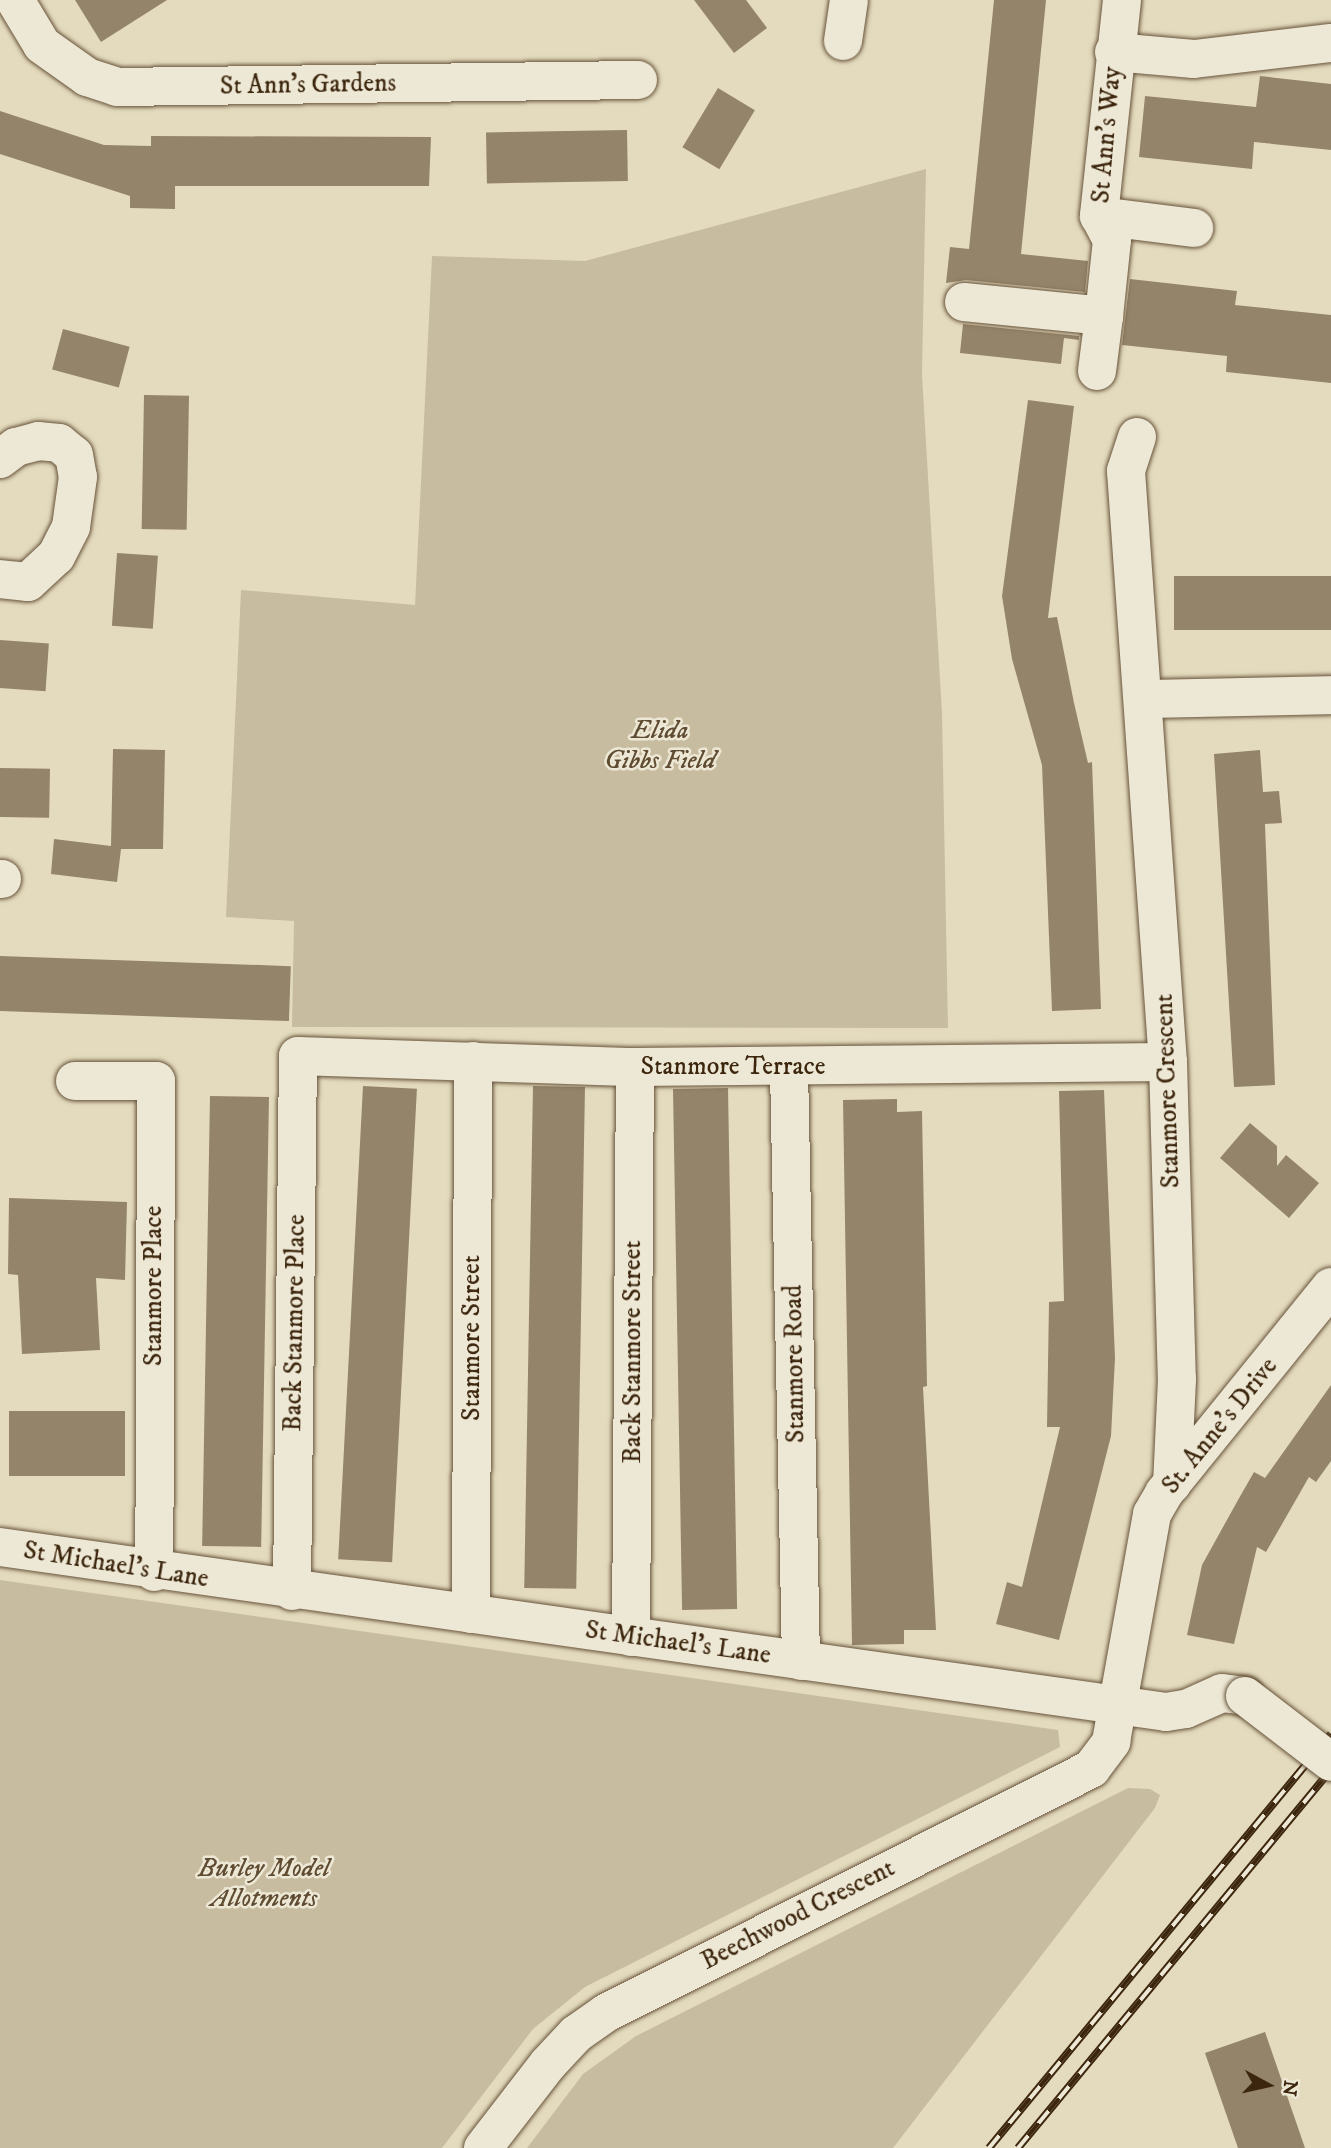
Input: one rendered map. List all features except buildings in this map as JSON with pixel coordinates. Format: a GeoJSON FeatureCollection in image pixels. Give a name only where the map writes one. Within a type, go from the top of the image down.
{"type":"FeatureCollection","features":[{"type":"Feature","properties":{"kind":"street","name":"St Ann's Gardens"},"geometry":{"type":"LineString","coordinates":[[15,0],[42,45],[87,77],[117,87],[638,80]]}},
{"type":"Feature","properties":{"kind":"street"},"geometry":{"type":"LineString","coordinates":[[843,41],[849,0]]}},
{"type":"Feature","properties":{"kind":"street","name":"St Ann's Way"},"geometry":{"type":"LineString","coordinates":[[1122,0],[1114,52],[1099,216],[1195,228]]}},
{"type":"Feature","properties":{"kind":"street"},"geometry":{"type":"LineString","coordinates":[[1114,52],[1194,59],[1331,43]]}},
{"type":"Feature","properties":{"kind":"street"},"geometry":{"type":"LineString","coordinates":[[1097,371],[1112,240],[1099,216]]}},
{"type":"Feature","properties":{"kind":"street"},"geometry":{"type":"LineString","coordinates":[[964,302],[1104,316]]}},
{"type":"Feature","properties":{"kind":"street","name":"Stanmore Crescent"},"geometry":{"type":"LineString","coordinates":[[1137,436],[1126,471],[1168,1062],[1177,1379],[1172,1484]]}},
{"type":"Feature","properties":{"kind":"street"},"geometry":{"type":"LineString","coordinates":[[0,460],[16,447],[37,441],[59,443],[74,455],[78,477],[71,527],[56,556],[28,582],[0,579]]}},
{"type":"Feature","properties":{"kind":"street"},"geometry":{"type":"LineString","coordinates":[[1144,699],[1331,695]]}},
{"type":"Feature","properties":{"kind":"street","name":"Stanmore Terrace"},"geometry":{"type":"LineString","coordinates":[[319,1047],[473,1061],[635,1067],[789,1068],[1168,1062]]}},
{"type":"Feature","properties":{"kind":"street","name":"Back Stanmore Place"},"geometry":{"type":"LineString","coordinates":[[292,1591],[319,1047]]}},
{"type":"Feature","properties":{"kind":"street","name":"Stanmore Street"},"geometry":{"type":"LineString","coordinates":[[471,1614],[473,1061]]}},
{"type":"Feature","properties":{"kind":"street","name":"Back Stanmore Street"},"geometry":{"type":"LineString","coordinates":[[631,1637],[635,1067]]}},
{"type":"Feature","properties":{"kind":"street","name":"Stanmore Road"},"geometry":{"type":"LineString","coordinates":[[789,1068],[801,1661]]}},
{"type":"Feature","properties":{"kind":"street","name":"Stanmore Place"},"geometry":{"type":"LineString","coordinates":[[75,1081],[156,1081],[154,1572]]}},
{"type":"Feature","properties":{"kind":"street","name":"St. Anne's Drive"},"geometry":{"type":"LineString","coordinates":[[1118,1703],[1152,1514],[1172,1484],[1331,1287]]}},
{"type":"Feature","properties":{"kind":"street","name":"St Michael's Lane"},"geometry":{"type":"LineString","coordinates":[[0,1547],[154,1572],[1118,1703],[1166,1712],[1186,1709],[1222,1693],[1245,1696],[1331,1762]]}},
{"type":"Feature","properties":{"kind":"street","name":"Beechwood Crescent"},"geometry":{"type":"LineString","coordinates":[[483,2148],[524,2092],[576,2034],[647,1991],[1091,1769],[1111,1742],[1118,1703]]}},
{"type":"Feature","properties":{"kind":"green space","name":"Elida Gibbs Field"},"geometry":{"type":"Polygon","coordinates":[[[926,169],[922,375],[942,713],[948,1028],[292,1027],[294,921],[226,917],[241,590],[415,605],[432,256],[585,261],[926,169]]]}},
{"type":"Feature","properties":{"kind":"green space","name":"Burley Model Allotments"},"geometry":{"type":"Polygon","coordinates":[[[0,1580],[1058,1730],[1060,1747],[585,1987],[533,2029],[442,2148],[0,2148],[0,1580]]]}},
{"type":"Feature","properties":{"kind":"green space"},"geometry":{"type":"Polygon","coordinates":[[[1128,1788],[1150,1789],[1160,1795],[1155,1808],[893,2148],[527,2148],[583,2074],[636,2036],[1128,1788]]]}},
{"type":"Feature","properties":{"kind":"railway"},"geometry":{"type":"LineString","coordinates":[[989,2148],[1331,1734]]}},
{"type":"Feature","properties":{"kind":"railway"},"geometry":{"type":"LineString","coordinates":[[1018,2148],[1331,1770]]}}]}
